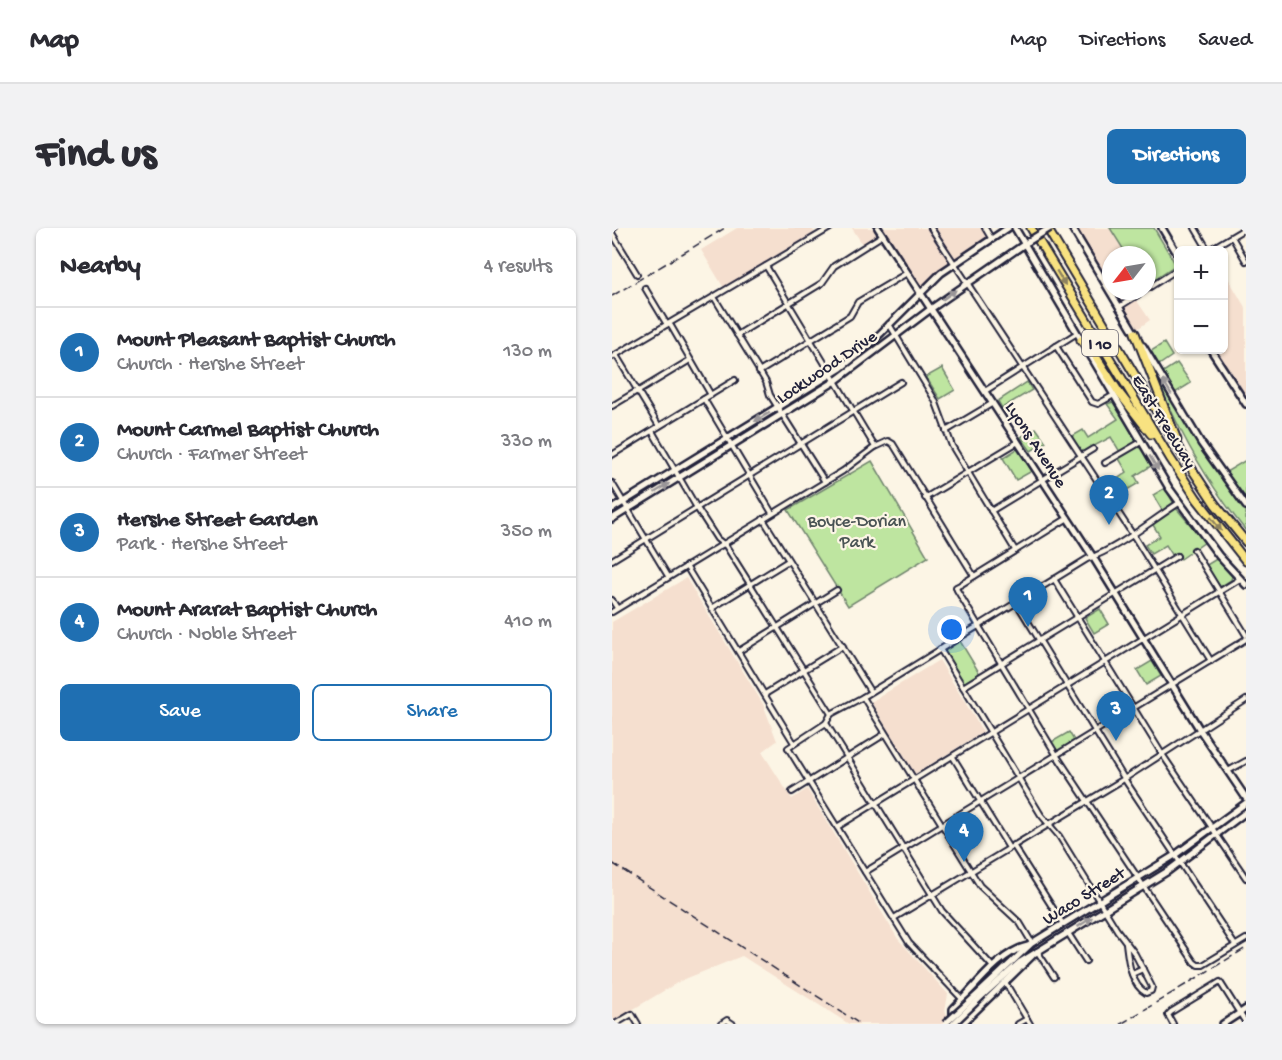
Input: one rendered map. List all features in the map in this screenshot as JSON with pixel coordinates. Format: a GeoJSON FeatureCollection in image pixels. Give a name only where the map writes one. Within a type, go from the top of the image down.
{"type":"FeatureCollection","features":[{"type":"Feature","properties":{"kind":"highway","name":"East Freeway"},"geometry":{"type":"LineString","coordinates":[[1031,228],[1170,458],[1197,499],[1246,561]]}},
{"type":"Feature","properties":{"kind":"highway","name":"East Freeway"},"geometry":{"type":"LineString","coordinates":[[1049,228],[1182,454],[1215,504],[1246,541]]}},
{"type":"Feature","properties":{"kind":"highway"},"geometry":{"type":"LineString","coordinates":[[1135,333],[1182,454]]}},
{"type":"Feature","properties":{"kind":"highway"},"geometry":{"type":"LineString","coordinates":[[1079,337],[1095,355],[1126,402],[1170,458]]}},
{"type":"Feature","properties":{"kind":"main road","name":"Lyons Avenue"},"geometry":{"type":"LineString","coordinates":[[878,228],[1068,518],[1246,800]]}},
{"type":"Feature","properties":{"kind":"main road","name":"Lockwood Drive"},"geometry":{"type":"LineString","coordinates":[[612,509],[830,375],[861,352],[921,292],[954,263],[1008,228]]}},
{"type":"Feature","properties":{"kind":"main road"},"geometry":{"type":"LineString","coordinates":[[1015,228],[1027,243],[1079,337],[1179,503],[1246,585]]}},
{"type":"Feature","properties":{"kind":"main road","name":"Lockwood Drive"},"geometry":{"type":"LineString","coordinates":[[612,519],[834,382],[932,308],[1049,228]]}},
{"type":"Feature","properties":{"kind":"main road"},"geometry":{"type":"LineString","coordinates":[[1072,228],[1201,443],[1246,506]]}},
{"type":"Feature","properties":{"kind":"main road"},"geometry":{"type":"LineString","coordinates":[[1162,228],[1174,247]]}},
{"type":"Feature","properties":{"kind":"main road"},"geometry":{"type":"LineString","coordinates":[[1214,354],[1246,404]]}},
{"type":"Feature","properties":{"kind":"main road","name":"Waco Street"},"geometry":{"type":"LineString","coordinates":[[953,1024],[1031,945],[1175,855],[1246,800]]}},
{"type":"Feature","properties":{"kind":"main road","name":"Waco Street"},"geometry":{"type":"LineString","coordinates":[[945,1024],[1019,963],[1143,886],[1246,812]]}},
{"type":"Feature","properties":{"kind":"main road"},"geometry":{"type":"LineString","coordinates":[[1031,945],[1018,948],[993,967],[953,1009],[953,1016],[958,1022],[963,1023],[1036,952]]}},
{"type":"Feature","properties":{"kind":"main road"},"geometry":{"type":"LineString","coordinates":[[1223,1024],[1246,1010]]}},
{"type":"Feature","properties":{"kind":"street"},"geometry":{"type":"LineString","coordinates":[[658,426],[614,356],[830,228]]}},
{"type":"Feature","properties":{"kind":"street"},"geometry":{"type":"LineString","coordinates":[[931,228],[1081,456],[1211,661]]}},
{"type":"Feature","properties":{"kind":"street"},"geometry":{"type":"LineString","coordinates":[[985,228],[991,238]]}},
{"type":"Feature","properties":{"kind":"street"},"geometry":{"type":"LineString","coordinates":[[1195,228],[1206,246]]}},
{"type":"Feature","properties":{"kind":"street"},"geometry":{"type":"LineString","coordinates":[[1215,246],[1232,237],[1238,230],[1246,228]]}},
{"type":"Feature","properties":{"kind":"street"},"geometry":{"type":"LineString","coordinates":[[613,230],[637,274]]}},
{"type":"Feature","properties":{"kind":"street"},"geometry":{"type":"LineString","coordinates":[[737,335],[824,281],[834,266],[883,235]]}},
{"type":"Feature","properties":{"kind":"street"},"geometry":{"type":"LineString","coordinates":[[1232,237],[1246,261]]}},
{"type":"Feature","properties":{"kind":"street"},"geometry":{"type":"LineString","coordinates":[[765,266],[875,447]]}},
{"type":"Feature","properties":{"kind":"street"},"geometry":{"type":"LineString","coordinates":[[759,372],[850,316],[858,302],[908,272]]}},
{"type":"Feature","properties":{"kind":"street"},"geometry":{"type":"LineString","coordinates":[[1156,284],[1174,272]]}},
{"type":"Feature","properties":{"kind":"street"},"geometry":{"type":"LineString","coordinates":[[645,288],[711,395]]}},
{"type":"Feature","properties":{"kind":"street"},"geometry":{"type":"LineString","coordinates":[[714,297],[825,482]]}},
{"type":"Feature","properties":{"kind":"street"},"geometry":{"type":"LineString","coordinates":[[1119,308],[1131,300]]}},
{"type":"Feature","properties":{"kind":"street"},"geometry":{"type":"LineString","coordinates":[[889,324],[935,400],[952,446],[1015,550]]}},
{"type":"Feature","properties":{"kind":"street"},"geometry":{"type":"LineString","coordinates":[[985,391],[1056,346],[1079,337]]}},
{"type":"Feature","properties":{"kind":"street"},"geometry":{"type":"LineString","coordinates":[[1056,346],[1092,402],[1098,404],[1114,395]]}},
{"type":"Feature","properties":{"kind":"street"},"geometry":{"type":"LineString","coordinates":[[612,406],[690,360]]}},
{"type":"Feature","properties":{"kind":"street"},"geometry":{"type":"LineString","coordinates":[[612,448],[614,454],[735,380]]}},
{"type":"Feature","properties":{"kind":"street"},"geometry":{"type":"LineString","coordinates":[[612,560],[901,382]]}},
{"type":"Feature","properties":{"kind":"street"},"geometry":{"type":"LineString","coordinates":[[704,399],[772,513]]}},
{"type":"Feature","properties":{"kind":"street"},"geometry":{"type":"LineString","coordinates":[[946,431],[993,403]]}},
{"type":"Feature","properties":{"kind":"street"},"geometry":{"type":"LineString","coordinates":[[652,431],[697,508],[721,544],[726,546],[831,714]]}},
{"type":"Feature","properties":{"kind":"street"},"geometry":{"type":"LineString","coordinates":[[612,612],[854,464],[886,441],[893,444],[974,576]]}},
{"type":"Feature","properties":{"kind":"street"},"geometry":{"type":"LineString","coordinates":[[926,498],[1018,442]]}},
{"type":"Feature","properties":{"kind":"street"},"geometry":{"type":"LineString","coordinates":[[1105,463],[1141,442]]}},
{"type":"Feature","properties":{"kind":"street"},"geometry":{"type":"LineString","coordinates":[[992,511],[1093,449]]}},
{"type":"Feature","properties":{"kind":"street"},"geometry":{"type":"LineString","coordinates":[[612,483],[668,576]]}},
{"type":"Feature","properties":{"kind":"street"},"geometry":{"type":"LineString","coordinates":[[963,1000],[909,943],[788,748],[826,723],[831,714],[863,697],[1054,579],[1132,535],[1179,503]]}},
{"type":"Feature","properties":{"kind":"street"},"geometry":{"type":"LineString","coordinates":[[1068,518],[956,587],[977,626],[1057,756],[1193,961],[1198,965],[1203,965],[1246,939]]}},
{"type":"Feature","properties":{"kind":"street"},"geometry":{"type":"LineString","coordinates":[[763,519],[870,691]]}},
{"type":"Feature","properties":{"kind":"street"},"geometry":{"type":"LineString","coordinates":[[1194,550],[1246,635]]}},
{"type":"Feature","properties":{"kind":"street"},"geometry":{"type":"LineString","coordinates":[[963,687],[1177,556]]}},
{"type":"Feature","properties":{"kind":"street"},"geometry":{"type":"LineString","coordinates":[[712,608],[788,561]]}},
{"type":"Feature","properties":{"kind":"street"},"geometry":{"type":"LineString","coordinates":[[686,566],[794,743]]}},
{"type":"Feature","properties":{"kind":"street"},"geometry":{"type":"LineString","coordinates":[[1054,579],[1162,754],[1246,878]]}},
{"type":"Feature","properties":{"kind":"street"},"geometry":{"type":"LineString","coordinates":[[837,827],[1240,579]]}},
{"type":"Feature","properties":{"kind":"street"},"geometry":{"type":"LineString","coordinates":[[738,651],[837,590]]}},
{"type":"Feature","properties":{"kind":"street"},"geometry":{"type":"LineString","coordinates":[[612,600],[617,608]]}},
{"type":"Feature","properties":{"kind":"street"},"geometry":{"type":"LineString","coordinates":[[1016,602],[1124,778],[1235,945]]}},
{"type":"Feature","properties":{"kind":"street"},"geometry":{"type":"LineString","coordinates":[[865,873],[1246,639]]}},
{"type":"Feature","properties":{"kind":"street"},"geometry":{"type":"LineString","coordinates":[[765,694],[843,646]]}},
{"type":"Feature","properties":{"kind":"street"},"geometry":{"type":"LineString","coordinates":[[940,649],[1041,815],[1050,824],[1135,954],[1152,987],[1151,991],[1146,993],[1142,991],[1132,974],[1126,943]]}},
{"type":"Feature","properties":{"kind":"street"},"geometry":{"type":"LineString","coordinates":[[863,697],[981,888],[1020,923],[1031,945]]}},
{"type":"Feature","properties":{"kind":"street"},"geometry":{"type":"LineString","coordinates":[[894,918],[1050,824],[1246,700]]}},
{"type":"Feature","properties":{"kind":"street"},"geometry":{"type":"LineString","coordinates":[[826,723],[942,911],[993,967]]}},
{"type":"Feature","properties":{"kind":"street"},"geometry":{"type":"LineString","coordinates":[[792,792],[885,734]]}},
{"type":"Feature","properties":{"kind":"street"},"geometry":{"type":"LineString","coordinates":[[953,757],[981,803],[1063,924]]}},
{"type":"Feature","properties":{"kind":"street"},"geometry":{"type":"LineString","coordinates":[[1228,771],[1246,761]]}},
{"type":"Feature","properties":{"kind":"street"},"geometry":{"type":"LineString","coordinates":[[1068,933],[1086,961]]}},
{"type":"Feature","properties":{"kind":"street"},"geometry":{"type":"LineString","coordinates":[[1036,952],[1054,977]]}},
{"type":"Feature","properties":{"kind":"street"},"geometry":{"type":"LineString","coordinates":[[1132,974],[1143,969]]}},
{"type":"Feature","properties":{"kind":"street"},"geometry":{"type":"LineString","coordinates":[[1005,982],[1030,1024]]}},
{"type":"Feature","properties":{"kind":"street"},"geometry":{"type":"LineString","coordinates":[[1173,1024],[1167,1015],[1220,982],[1246,1023]]}},
{"type":"Feature","properties":{"kind":"street"},"geometry":{"type":"LineString","coordinates":[[615,1024],[632,1014],[638,1024]]}},
{"type":"Feature","properties":{"kind":"street"},"geometry":{"type":"LineString","coordinates":[[1018,1024],[1027,1019]]}},
{"type":"Feature","properties":{"kind":"street"},"geometry":{"type":"LineString","coordinates":[[721,1024],[727,1020],[733,1024]]}},
{"type":"Feature","properties":{"kind":"shaded area"},"geometry":{"type":"Polygon","coordinates":[[[737,228],[812,228],[815,234],[724,288],[701,250],[737,228]]]}},
{"type":"Feature","properties":{"kind":"shaded area"},"geometry":{"type":"Polygon","coordinates":[[[852,228],[982,228],[988,238],[951,263],[922,288],[883,232],[863,245],[852,228]]]}},
{"type":"Feature","properties":{"kind":"shaded area"},"geometry":{"type":"Polygon","coordinates":[[[1075,228],[1110,228],[1121,246],[1102,246],[1102,273],[1075,228]]]}},
{"type":"Feature","properties":{"kind":"shaded area"},"geometry":{"type":"Polygon","coordinates":[[[1228,278],[1246,309],[1246,395],[1220,354],[1228,354],[1228,278]]]}},
{"type":"Feature","properties":{"kind":"shaded area"},"geometry":{"type":"Polygon","coordinates":[[[1118,300],[1136,300],[1150,320],[1136,330],[1118,300]]]}},
{"type":"Feature","properties":{"kind":"shaded area"},"geometry":{"type":"Polygon","coordinates":[[[686,578],[763,704],[777,741],[762,752],[792,799],[807,789],[898,939],[948,994],[945,1012],[955,1024],[849,1024],[742,956],[680,981],[612,1022],[612,622],[686,578]]]}},
{"type":"Feature","properties":{"kind":"shaded area"},"geometry":{"type":"Polygon","coordinates":[[[939,660],[983,732],[915,774],[871,702],[939,660]]]}},
{"type":"Feature","properties":{"kind":"green space"},"geometry":{"type":"Polygon","coordinates":[[[1110,228],[1154,228],[1174,262],[1174,266],[1156,278],[1156,246],[1121,246],[1110,228]]]}},
{"type":"Feature","properties":{"kind":"green space"},"geometry":{"type":"Polygon","coordinates":[[[1164,343],[1172,356],[1159,365],[1151,351],[1164,343]]]}},
{"type":"Feature","properties":{"kind":"green space"},"geometry":{"type":"Polygon","coordinates":[[[1149,361],[1204,451],[1246,509],[1246,531],[1212,484],[1192,451],[1156,380],[1149,361]]]}},
{"type":"Feature","properties":{"kind":"green space"},"geometry":{"type":"Polygon","coordinates":[[[1177,363],[1191,383],[1175,393],[1163,372],[1177,363]]]}},
{"type":"Feature","properties":{"kind":"green space"},"geometry":{"type":"Polygon","coordinates":[[[942,368],[955,390],[940,399],[926,377],[942,368]]]}},
{"type":"Feature","properties":{"kind":"green space"},"geometry":{"type":"Polygon","coordinates":[[[1027,382],[1032,390],[1002,408],[998,401],[1027,382]]]}},
{"type":"Feature","properties":{"kind":"green space"},"geometry":{"type":"Polygon","coordinates":[[[1113,402],[1135,438],[1135,442],[1120,452],[1111,437],[1081,451],[1071,437],[1083,430],[1088,438],[1118,419],[1107,404],[1113,402]]]}},
{"type":"Feature","properties":{"kind":"green space"},"geometry":{"type":"Polygon","coordinates":[[[1036,428],[1046,442],[1031,451],[1021,437],[1036,428]]]}},
{"type":"Feature","properties":{"kind":"green space"},"geometry":{"type":"Polygon","coordinates":[[[1137,446],[1142,449],[1151,466],[1135,476],[1139,483],[1113,498],[1106,487],[1127,472],[1118,457],[1137,446]]]}},
{"type":"Feature","properties":{"kind":"green space"},"geometry":{"type":"Polygon","coordinates":[[[1017,449],[1032,471],[1016,480],[1003,458],[1017,449]]]}},
{"type":"Feature","properties":{"kind":"green space"},"geometry":{"type":"Polygon","coordinates":[[[1246,460],[1246,499],[1226,472],[1246,460]]]}},
{"type":"Feature","properties":{"kind":"green space","name":"Boyce-Dorian Park"},"geometry":{"type":"Polygon","coordinates":[[[872,461],[928,557],[848,606],[788,510],[872,461]]]}},
{"type":"Feature","properties":{"kind":"green space"},"geometry":{"type":"Polygon","coordinates":[[[1165,488],[1174,504],[1163,512],[1153,495],[1165,488]]]}},
{"type":"Feature","properties":{"kind":"green space"},"geometry":{"type":"Polygon","coordinates":[[[1176,508],[1205,542],[1181,559],[1178,553],[1173,556],[1166,545],[1151,554],[1145,545],[1160,536],[1153,525],[1160,517],[1176,508]]]}},
{"type":"Feature","properties":{"kind":"green space"},"geometry":{"type":"Polygon","coordinates":[[[1218,558],[1232,576],[1231,580],[1220,587],[1205,566],[1218,558]]]}},
{"type":"Feature","properties":{"kind":"green space"},"geometry":{"type":"Polygon","coordinates":[[[1100,609],[1109,624],[1094,633],[1085,618],[1100,609]]]}},
{"type":"Feature","properties":{"kind":"green space"},"geometry":{"type":"Polygon","coordinates":[[[960,641],[980,674],[964,684],[945,651],[960,641]]]}},
{"type":"Feature","properties":{"kind":"green space"},"geometry":{"type":"Polygon","coordinates":[[[1152,661],[1161,676],[1146,685],[1137,670],[1152,661]]]}},
{"type":"Feature","properties":{"kind":"green space"},"geometry":{"type":"Polygon","coordinates":[[[1069,732],[1075,742],[1057,753],[1050,743],[1069,732]]]}},
{"type":"Feature","properties":{"kind":"railway"},"geometry":{"type":"LineString","coordinates":[[612,296],[725,228]]}},
{"type":"Feature","properties":{"kind":"railway"},"geometry":{"type":"LineString","coordinates":[[612,863],[860,1024]]}},
{"type":"Feature","properties":{"kind":"railway"},"geometry":{"type":"LineString","coordinates":[[1121,1024],[1246,948]]}},
{"type":"Feature","properties":{"kind":"place","name":"Mount Carmel Baptist Church"},"geometry":{"type":"Point","coordinates":[1109,525]}},
{"type":"Feature","properties":{"kind":"place","name":"Mount Pleasant Baptist Church"},"geometry":{"type":"Point","coordinates":[1028,627]}},
{"type":"Feature","properties":{"kind":"place","name":"Hershe Street Garden"},"geometry":{"type":"Point","coordinates":[1116,741]}},
{"type":"Feature","properties":{"kind":"place","name":"Mount Ararat Baptist Church"},"geometry":{"type":"Point","coordinates":[964,862]}}]}
